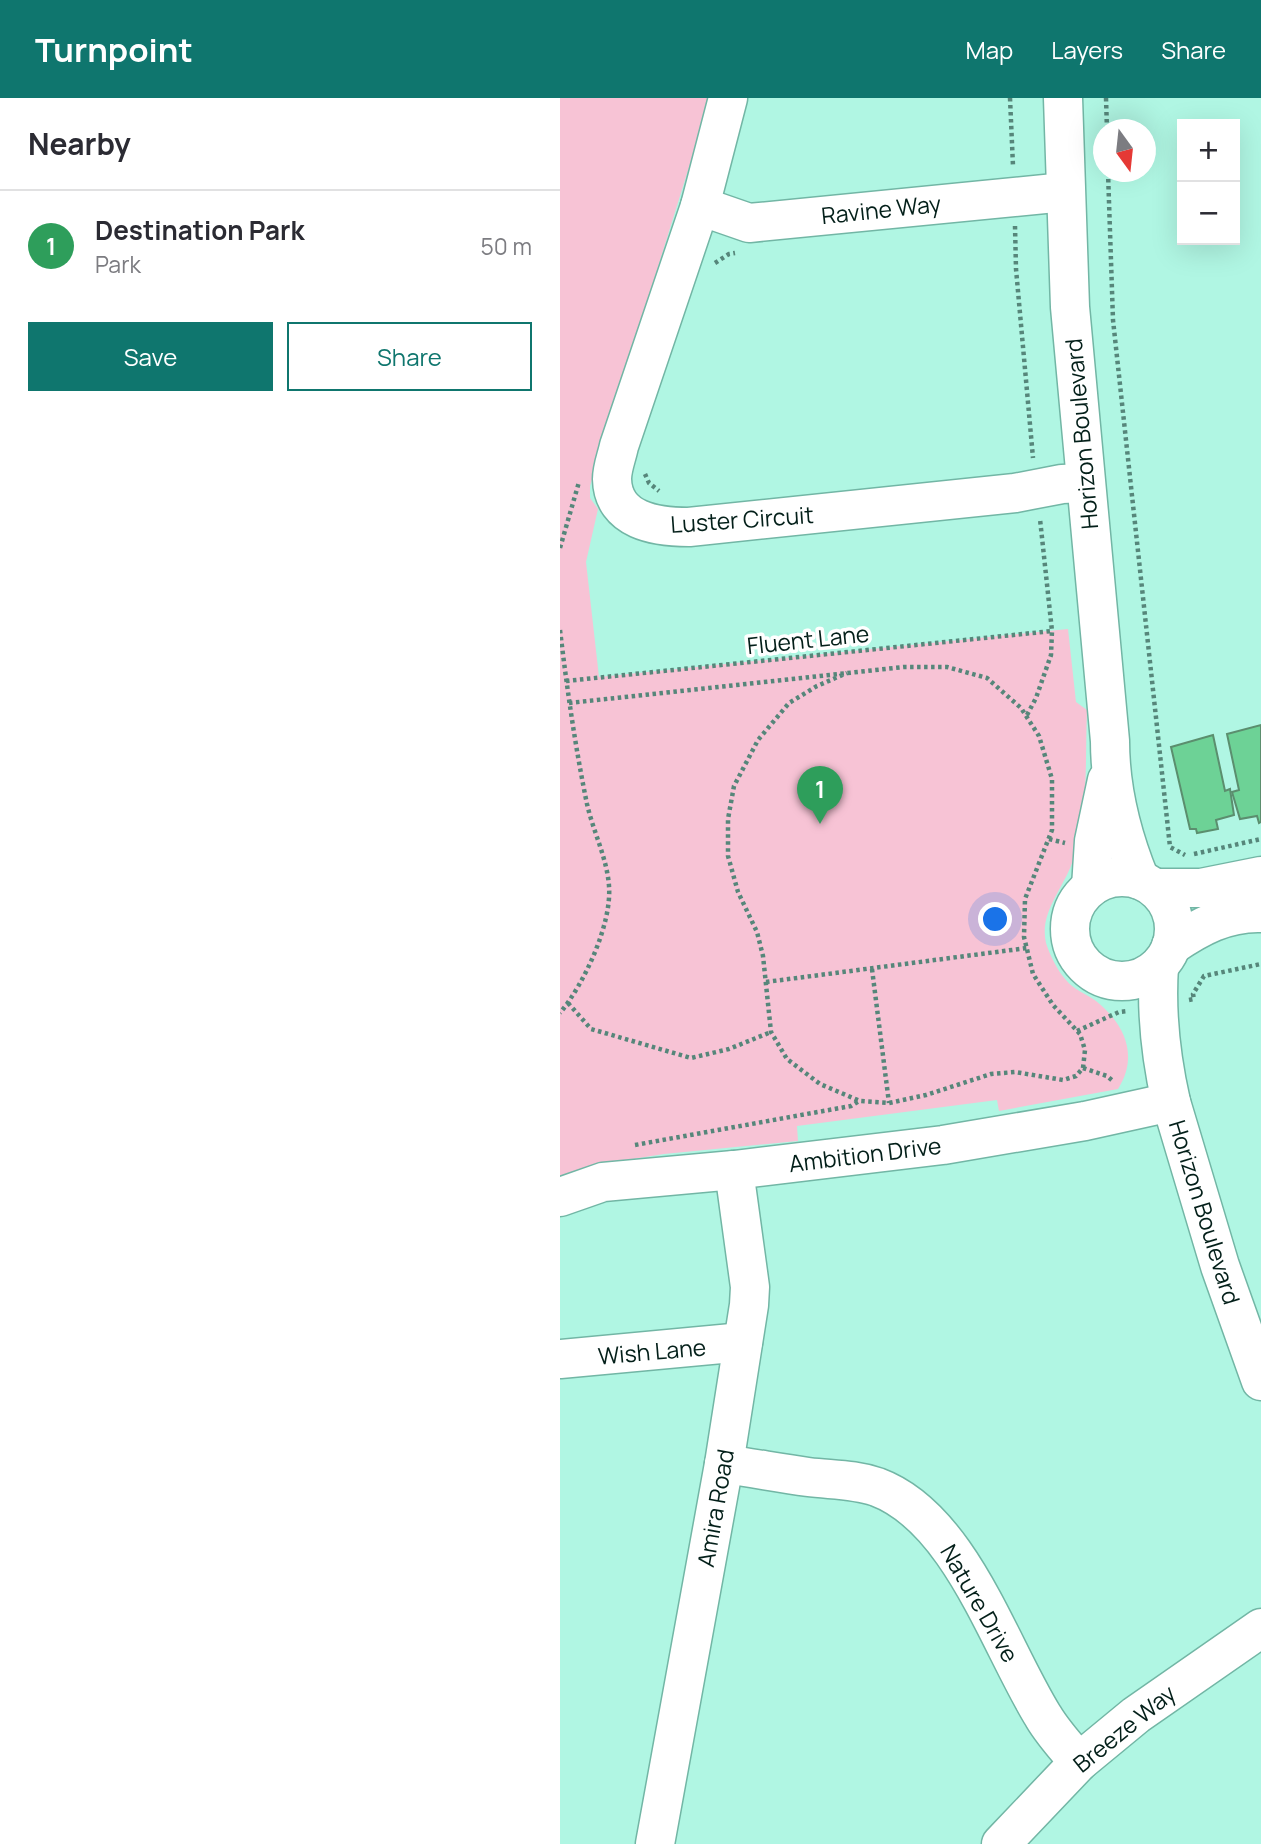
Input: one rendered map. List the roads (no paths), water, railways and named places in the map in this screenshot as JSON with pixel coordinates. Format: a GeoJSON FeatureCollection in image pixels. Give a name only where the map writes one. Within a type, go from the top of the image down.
{"type":"FeatureCollection","features":[{"type":"Feature","properties":{"kind":"street","name":"Luster Circuit"},"geometry":{"type":"LineString","coordinates":[[728,98],[700,206],[619,446],[612,477],[615,493],[628,514],[655,525],[689,527],[1015,493],[1085,482]]}},
{"type":"Feature","properties":{"kind":"street","name":"Horizon Boulevard"},"geometry":{"type":"LineString","coordinates":[[1063,98],[1070,307],[1110,741],[1110,768],[1094,841],[1091,887]]}},
{"type":"Feature","properties":{"kind":"street","name":"Ravine Way"},"geometry":{"type":"LineString","coordinates":[[700,206],[749,223],[1065,192]]}},
{"type":"Feature","properties":{"kind":"street","name":"Horizon Boulevard"},"geometry":{"type":"LineString","coordinates":[[1110,768],[1129,854],[1147,884]]}},
{"type":"Feature","properties":{"kind":"street"},"geometry":{"type":"LineString","coordinates":[[1261,876],[1201,888],[1147,884],[1123,876],[1106,879],[1091,887],[1078,899],[1071,915],[1069,932],[1073,949],[1082,963],[1115,996],[1132,980],[1142,977],[1193,931],[1239,914],[1261,913]]}},
{"type":"Feature","properties":{"kind":"street"},"geometry":{"type":"LineString","coordinates":[[1147,884],[1167,901],[1173,917],[1174,935],[1165,956]]}},
{"type":"Feature","properties":{"kind":"street","name":"Horizon Boulevard"},"geometry":{"type":"LineString","coordinates":[[1165,956],[1158,991],[1168,1092]]}},
{"type":"Feature","properties":{"kind":"street","name":"Horizon Boulevard"},"geometry":{"type":"LineString","coordinates":[[1115,996],[1131,1010],[1168,1092],[1220,1266],[1261,1381]]}},
{"type":"Feature","properties":{"kind":"street","name":"Ambition Drive"},"geometry":{"type":"LineString","coordinates":[[560,1197],[603,1182],[734,1170],[956,1143],[1085,1121],[1168,1092]]}},
{"type":"Feature","properties":{"kind":"street","name":"Amira Road"},"geometry":{"type":"LineString","coordinates":[[655,1844],[724,1464],[750,1287],[734,1170]]}},
{"type":"Feature","properties":{"kind":"street","name":"Wish Lane"},"geometry":{"type":"LineString","coordinates":[[560,1359],[743,1342]]}},
{"type":"Feature","properties":{"kind":"street","name":"Nature Drive"},"geometry":{"type":"LineString","coordinates":[[724,1464],[855,1481],[879,1488],[913,1509],[953,1551],[1043,1717],[1079,1762]]}},
{"type":"Feature","properties":{"kind":"street","name":"Breeze Way"},"geometry":{"type":"LineString","coordinates":[[1001,1844],[1079,1762],[1136,1715],[1261,1628]]}},
{"type":"Feature","properties":{"kind":"place","name":"Destination Park"},"geometry":{"type":"Point","coordinates":[820,824]}}]}
